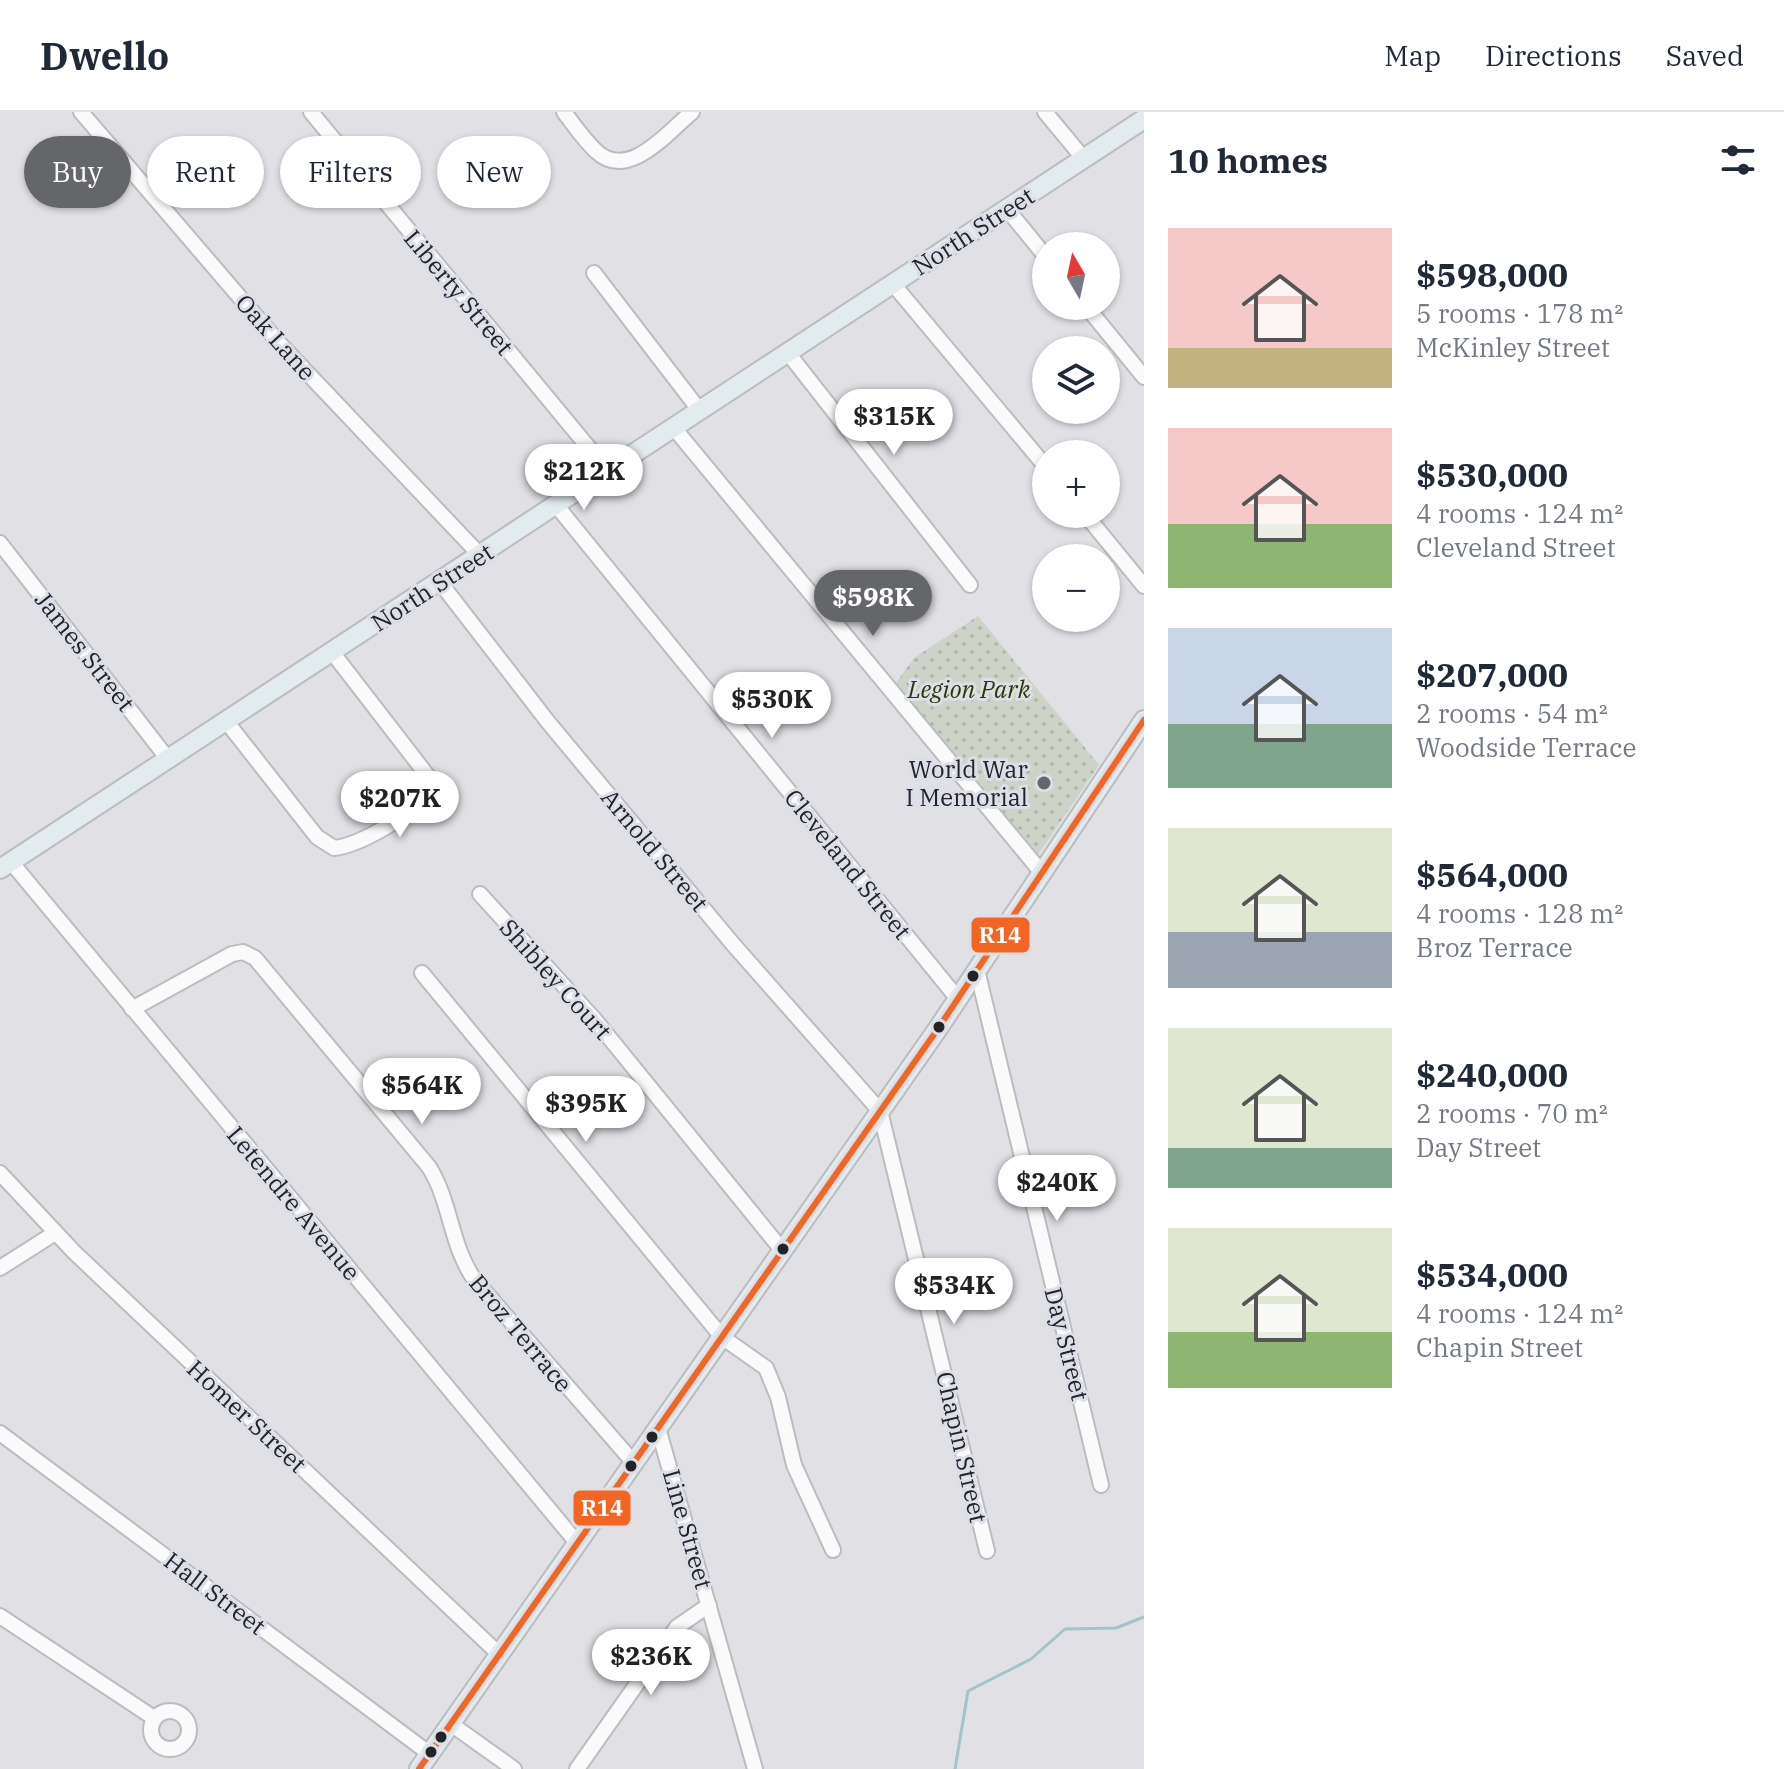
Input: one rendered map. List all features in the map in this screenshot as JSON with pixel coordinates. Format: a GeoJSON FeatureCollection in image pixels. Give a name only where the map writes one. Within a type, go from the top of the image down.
{"type":"FeatureCollection","features":[{"type":"Feature","properties":{"kind":"main road","name":"North Street"},"geometry":{"type":"LineString","coordinates":[[5,866],[1144,119]]}},
{"type":"Feature","properties":{"kind":"main road"},"geometry":{"type":"LineString","coordinates":[[424,1761],[958,999],[1144,720]]}},
{"type":"Feature","properties":{"kind":"street","name":"Oak Lane"},"geometry":{"type":"LineString","coordinates":[[81,112],[279,343],[480,555]]}},
{"type":"Feature","properties":{"kind":"street","name":"Liberty Street"},"geometry":{"type":"LineString","coordinates":[[311,112],[608,471]]}},
{"type":"Feature","properties":{"kind":"street"},"geometry":{"type":"LineString","coordinates":[[564,112],[596,151],[618,161],[639,157],[692,112]]}},
{"type":"Feature","properties":{"kind":"street"},"geometry":{"type":"LineString","coordinates":[[1045,112],[1084,159]]}},
{"type":"Feature","properties":{"kind":"street"},"geometry":{"type":"LineString","coordinates":[[1007,209],[1032,240]]}},
{"type":"Feature","properties":{"kind":"street"},"geometry":{"type":"LineString","coordinates":[[594,273],[700,411]]}},
{"type":"Feature","properties":{"kind":"street"},"geometry":{"type":"LineString","coordinates":[[893,284],[1032,450]]}},
{"type":"Feature","properties":{"kind":"street"},"geometry":{"type":"LineString","coordinates":[[1097,320],[1144,377]]}},
{"type":"Feature","properties":{"kind":"street"},"geometry":{"type":"LineString","coordinates":[[788,353],[970,585]]}},
{"type":"Feature","properties":{"kind":"street"},"geometry":{"type":"LineString","coordinates":[[674,428],[1042,873]]}},
{"type":"Feature","properties":{"kind":"street","name":"Cleveland Street"},"geometry":{"type":"LineString","coordinates":[[556,505],[958,999]]}},
{"type":"Feature","properties":{"kind":"street"},"geometry":{"type":"LineString","coordinates":[[1096,528],[1144,586]]}},
{"type":"Feature","properties":{"kind":"street","name":"James Street"},"geometry":{"type":"LineString","coordinates":[[0,543],[168,759]]}},
{"type":"Feature","properties":{"kind":"street","name":"Arnold Street"},"geometry":{"type":"LineString","coordinates":[[439,581],[548,722],[732,943],[880,1111]]}},
{"type":"Feature","properties":{"kind":"street"},"geometry":{"type":"LineString","coordinates":[[226,721],[325,843],[334,848],[356,844],[415,806],[430,791],[427,775],[332,652]]}},
{"type":"Feature","properties":{"kind":"street","name":"Letendre Avenue"},"geometry":{"type":"LineString","coordinates":[[5,866],[132,1009],[578,1544]]}},
{"type":"Feature","properties":{"kind":"street","name":"Shibley Court"},"geometry":{"type":"LineString","coordinates":[[480,894],[595,1020],[782,1250]]}},
{"type":"Feature","properties":{"kind":"street","name":"Broz Terrace"},"geometry":{"type":"LineString","coordinates":[[132,1009],[232,954],[243,952],[255,958],[429,1167],[442,1194],[458,1250],[474,1279],[634,1463]]}},
{"type":"Feature","properties":{"kind":"street","name":"Day Street"},"geometry":{"type":"LineString","coordinates":[[977,970],[1101,1485]]}},
{"type":"Feature","properties":{"kind":"street"},"geometry":{"type":"LineString","coordinates":[[422,973],[722,1337],[766,1368],[798,1474],[833,1550]]}},
{"type":"Feature","properties":{"kind":"street","name":"Chapin Street"},"geometry":{"type":"LineString","coordinates":[[880,1111],[987,1551]]}},
{"type":"Feature","properties":{"kind":"street","name":"Homer Street"},"geometry":{"type":"LineString","coordinates":[[0,1173],[55,1233],[500,1655]]}},
{"type":"Feature","properties":{"kind":"street"},"geometry":{"type":"LineString","coordinates":[[0,1268],[55,1233]]}},
{"type":"Feature","properties":{"kind":"street","name":"Line Street"},"geometry":{"type":"LineString","coordinates":[[658,1428],[755,1769]]}},
{"type":"Feature","properties":{"kind":"street","name":"Hall Street"},"geometry":{"type":"LineString","coordinates":[[0,1433],[424,1761]]}},
{"type":"Feature","properties":{"kind":"street"},"geometry":{"type":"LineString","coordinates":[[577,1769],[677,1627],[709,1605]]}},
{"type":"Feature","properties":{"kind":"street"},"geometry":{"type":"LineString","coordinates":[[0,1616],[154,1718]]}},
{"type":"Feature","properties":{"kind":"street"},"geometry":{"type":"LineString","coordinates":[[451,1724],[514,1769]]}},
{"type":"Feature","properties":{"kind":"green space","name":"Legion Park"},"geometry":{"type":"Polygon","coordinates":[[[978,616],[1099,765],[1038,855],[896,683],[914,658],[978,616]]]}},
{"type":"Feature","properties":{"kind":"waterway"},"geometry":{"type":"LineString","coordinates":[[955,1769],[968,1691],[1031,1659],[1065,1629],[1116,1628],[1144,1617]]}},
{"type":"Feature","properties":{"kind":"transit line","name":"R14"},"geometry":{"type":"LineString","coordinates":[[419,1769],[937,1030],[1144,720]]}},
{"type":"Feature","properties":{"kind":"place","name":"World War I Memorial"},"geometry":{"type":"Point","coordinates":[1044,783]}}]}
